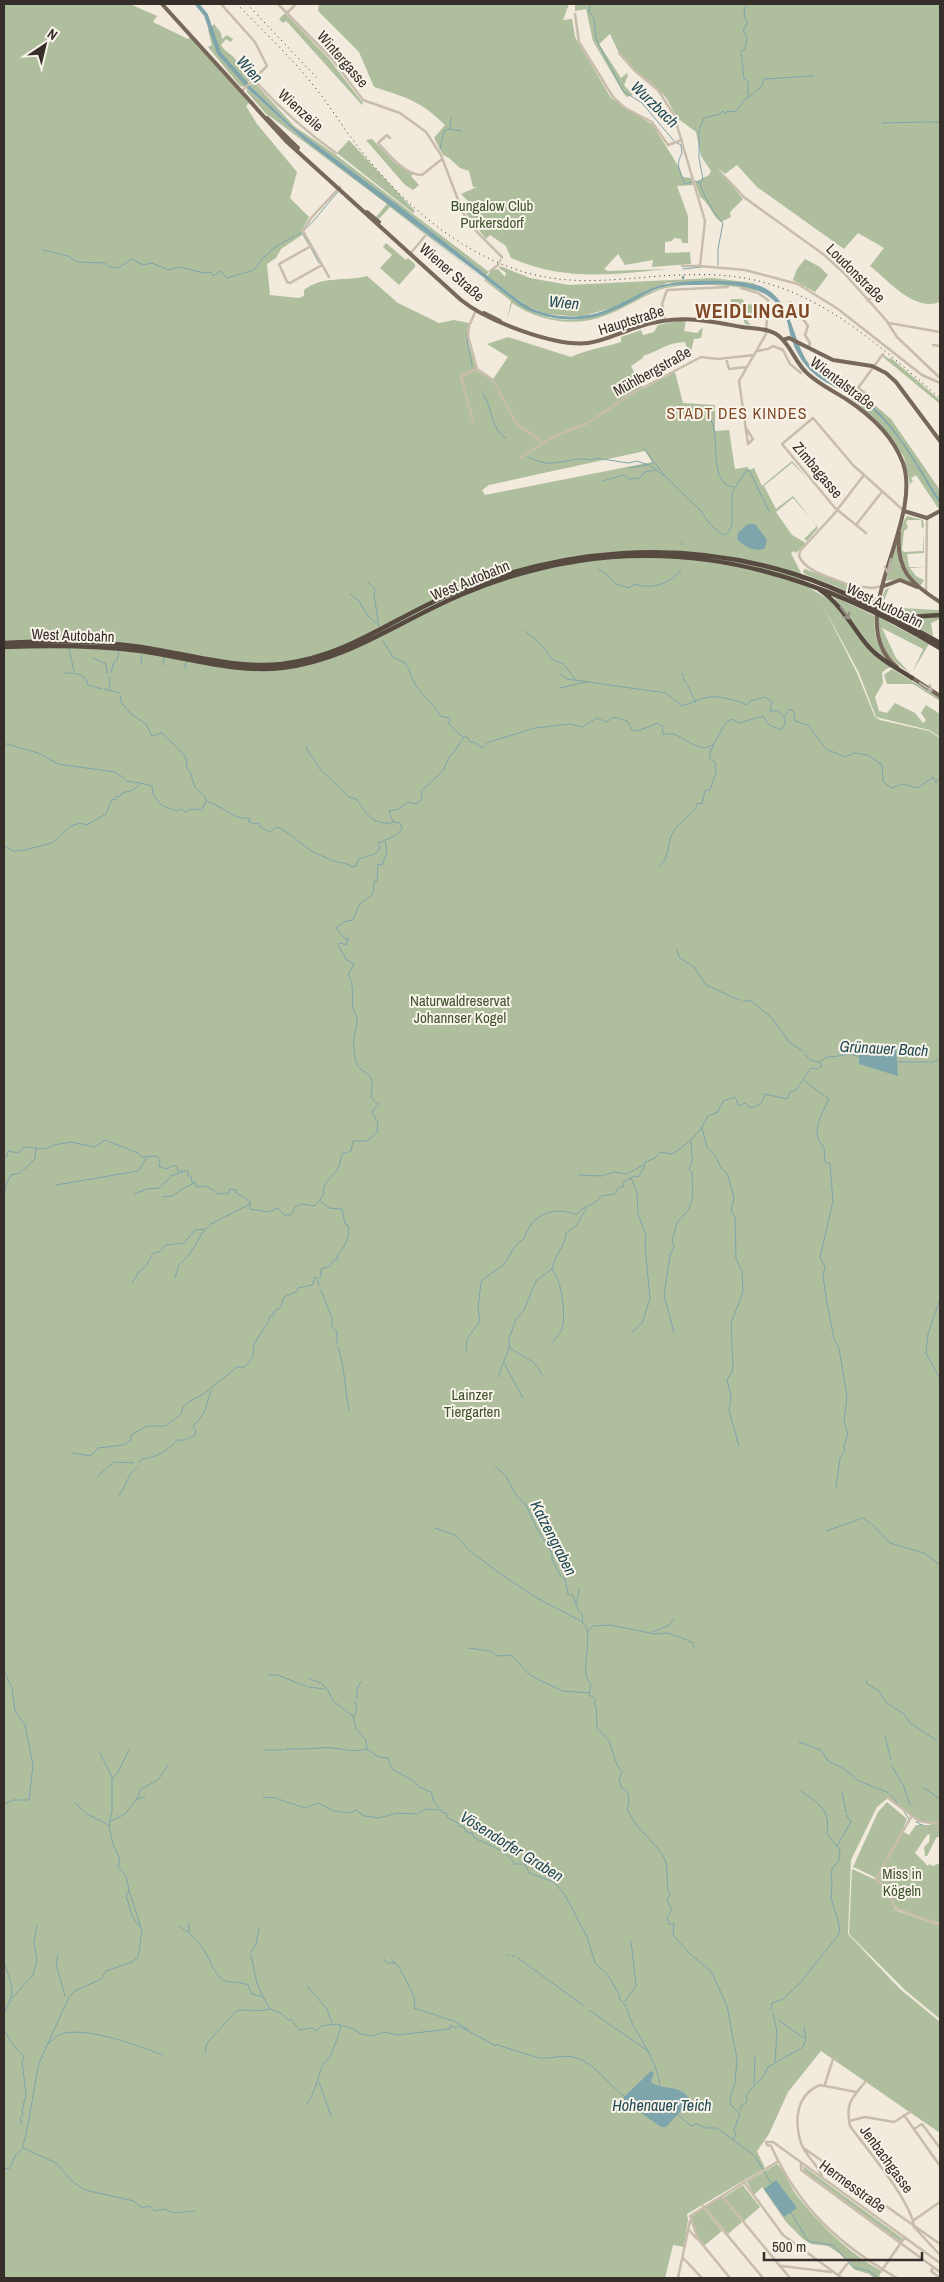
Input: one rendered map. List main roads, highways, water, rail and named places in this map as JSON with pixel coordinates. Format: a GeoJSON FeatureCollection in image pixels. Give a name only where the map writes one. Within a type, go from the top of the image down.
{"type":"FeatureCollection","features":[{"type":"Feature","properties":{"kind":"highway","name":"West Autobahn"},"geometry":{"type":"LineString","coordinates":[[4,645],[42,641],[110,643],[227,663],[280,664],[337,651],[361,641],[448,595],[511,572],[561,559],[628,552],[694,553],[734,559],[794,574],[871,607]]}},
{"type":"Feature","properties":{"kind":"highway","name":"West Autobahn"},"geometry":{"type":"LineString","coordinates":[[4,645],[111,648],[226,667],[280,668],[312,663],[338,656],[451,599],[512,576],[562,563],[628,556],[691,557],[733,563],[813,585],[871,607],[940,643]]}},
{"type":"Feature","properties":{"kind":"highway"},"geometry":{"type":"LineString","coordinates":[[813,585],[840,607],[869,648],[889,664],[912,678]]}},
{"type":"Feature","properties":{"kind":"highway","name":"West Autobahn"},"geometry":{"type":"LineString","coordinates":[[884,613],[940,648]]}},
{"type":"Feature","properties":{"kind":"highway"},"geometry":{"type":"LineString","coordinates":[[884,613],[910,617],[940,615]]}},
{"type":"Feature","properties":{"kind":"main road","name":"Wiener Straße"},"geometry":{"type":"LineString","coordinates":[[162,4],[243,90],[282,136],[410,253],[476,310],[504,323]]}},
{"type":"Feature","properties":{"kind":"main road","name":"Hauptstraße"},"geometry":{"type":"LineString","coordinates":[[504,323],[559,341],[587,344],[665,320],[693,319],[766,330],[783,340]]}},
{"type":"Feature","properties":{"kind":"main road"},"geometry":{"type":"LineString","coordinates":[[783,340],[789,338],[809,346],[833,360],[874,366],[886,373],[896,382],[940,441]]}},
{"type":"Feature","properties":{"kind":"main road","name":"Wientalstraße"},"geometry":{"type":"LineString","coordinates":[[783,340],[806,372],[858,407],[887,435],[899,453],[904,468],[906,500],[879,603],[876,624],[879,644],[891,661],[912,678],[940,696]]}},
{"type":"Feature","properties":{"kind":"main road"},"geometry":{"type":"LineString","coordinates":[[904,511],[927,518],[940,513]]}},
{"type":"Feature","properties":{"kind":"main road","name":"Wientalstraße"},"geometry":{"type":"LineString","coordinates":[[899,528],[898,548],[901,564],[909,577],[919,587],[940,602]]}},
{"type":"Feature","properties":{"kind":"main road"},"geometry":{"type":"LineString","coordinates":[[882,595],[894,581]]}},
{"type":"Feature","properties":{"kind":"main road"},"geometry":{"type":"LineString","coordinates":[[884,586],[894,581],[904,581],[919,587]]}},
{"type":"Feature","properties":{"kind":"water"},"geometry":{"type":"Polygon","coordinates":[[[249,85],[293,127],[403,209],[518,300],[539,312],[563,316],[588,315],[611,308],[653,288],[681,282],[739,282],[760,286],[771,292],[785,310],[798,343],[809,364],[827,379],[863,398],[886,420],[914,459],[940,500],[940,504],[907,451],[878,414],[859,399],[818,377],[806,366],[793,344],[786,318],[779,306],[770,298],[760,292],[736,285],[675,285],[660,288],[619,308],[589,318],[554,318],[532,311],[521,306],[304,140],[246,87],[249,85]]]}},
{"type":"Feature","properties":{"kind":"water"},"geometry":{"type":"Polygon","coordinates":[[[748,524],[755,524],[767,540],[765,548],[758,550],[750,548],[737,539],[738,533],[748,524]]]}},
{"type":"Feature","properties":{"kind":"water"},"geometry":{"type":"Polygon","coordinates":[[[896,1046],[898,1076],[859,1064],[859,1052],[872,1052],[896,1046]]]}},
{"type":"Feature","properties":{"kind":"water","name":"Hohenauer Teich"},"geometry":{"type":"Polygon","coordinates":[[[651,2071],[654,2073],[651,2082],[655,2085],[677,2089],[687,2095],[690,2101],[666,2127],[661,2127],[624,2101],[624,2097],[651,2071]]]}},
{"type":"Feature","properties":{"kind":"water"},"geometry":{"type":"Polygon","coordinates":[[[776,2180],[797,2208],[784,2217],[764,2189],[776,2180]]]}},
{"type":"Feature","properties":{"kind":"waterway","name":"Wien"},"geometry":{"type":"LineString","coordinates":[[197,4],[206,15],[219,53],[249,87]]}},
{"type":"Feature","properties":{"kind":"waterway","name":"Wurzbach"},"geometry":{"type":"LineString","coordinates":[[590,4],[589,12],[594,18],[596,39],[623,91],[642,103],[674,141]]}},
{"type":"Feature","properties":{"kind":"waterway"},"geometry":{"type":"LineString","coordinates":[[700,128],[704,118],[720,114],[723,111],[726,114],[727,111],[735,112],[748,96],[748,81],[744,79],[741,51],[745,49],[747,37],[743,30],[748,23],[744,10],[747,4]]}},
{"type":"Feature","properties":{"kind":"waterway"},"geometry":{"type":"LineString","coordinates":[[748,98],[762,86],[764,79],[813,76]]}},
{"type":"Feature","properties":{"kind":"waterway"},"geometry":{"type":"LineString","coordinates":[[450,129],[451,118]]}},
{"type":"Feature","properties":{"kind":"waterway"},"geometry":{"type":"LineString","coordinates":[[882,123],[924,122]]}},
{"type":"Feature","properties":{"kind":"waterway"},"geometry":{"type":"LineString","coordinates":[[926,122],[940,122]]}},
{"type":"Feature","properties":{"kind":"waterway"},"geometry":{"type":"LineString","coordinates":[[440,149],[444,131],[448,129],[461,131]]}},
{"type":"Feature","properties":{"kind":"waterway"},"geometry":{"type":"LineString","coordinates":[[699,130],[699,158],[703,179],[701,182]]}},
{"type":"Feature","properties":{"kind":"waterway","name":"Wurzbach"},"geometry":{"type":"LineString","coordinates":[[677,143],[681,145],[682,153],[679,162],[680,172],[685,184],[692,182]]}},
{"type":"Feature","properties":{"kind":"waterway","name":"Wurzbach"},"geometry":{"type":"LineString","coordinates":[[695,181],[700,183],[709,205],[723,223],[718,249],[718,265]]}},
{"type":"Feature","properties":{"kind":"waterway"},"geometry":{"type":"LineString","coordinates":[[297,235],[312,222],[338,192]]}},
{"type":"Feature","properties":{"kind":"waterway"},"geometry":{"type":"LineString","coordinates":[[302,233],[309,245]]}},
{"type":"Feature","properties":{"kind":"waterway"},"geometry":{"type":"LineString","coordinates":[[43,250],[68,256],[78,262],[104,263],[109,267],[118,268],[132,259],[143,265],[152,263],[168,270],[179,267],[205,273],[211,272],[213,276],[220,271],[227,278],[254,270],[274,248],[294,236]]}},
{"type":"Feature","properties":{"kind":"waterway"},"geometry":{"type":"LineString","coordinates":[[311,248],[319,263]]}},
{"type":"Feature","properties":{"kind":"waterway","name":"Wurzbach"},"geometry":{"type":"LineString","coordinates":[[683,269],[702,267]]}},
{"type":"Feature","properties":{"kind":"waterway"},"geometry":{"type":"LineString","coordinates":[[467,333],[472,366]]}},
{"type":"Feature","properties":{"kind":"waterway"},"geometry":{"type":"LineString","coordinates":[[483,394],[497,429],[506,438]]}},
{"type":"Feature","properties":{"kind":"waterway"},"geometry":{"type":"LineString","coordinates":[[711,420],[714,428],[717,469],[720,478],[726,484],[734,487]]}},
{"type":"Feature","properties":{"kind":"waterway"},"geometry":{"type":"LineString","coordinates":[[528,457],[547,463],[596,458],[628,463],[637,461],[648,465],[654,462],[644,448]]}},
{"type":"Feature","properties":{"kind":"waterway"},"geometry":{"type":"LineString","coordinates":[[655,463],[665,476],[701,511],[711,525],[725,535]]}},
{"type":"Feature","properties":{"kind":"waterway"},"geometry":{"type":"LineString","coordinates":[[628,468],[647,465]]}},
{"type":"Feature","properties":{"kind":"waterway"},"geometry":{"type":"LineString","coordinates":[[650,465],[664,476]]}},
{"type":"Feature","properties":{"kind":"waterway"},"geometry":{"type":"LineString","coordinates":[[603,481],[624,475],[629,479],[640,478],[645,472],[655,470]]}},
{"type":"Feature","properties":{"kind":"waterway"},"geometry":{"type":"LineString","coordinates":[[733,491],[747,470],[749,471]]}},
{"type":"Feature","properties":{"kind":"waterway"},"geometry":{"type":"LineString","coordinates":[[749,470],[769,511]]}},
{"type":"Feature","properties":{"kind":"waterway"},"geometry":{"type":"LineString","coordinates":[[727,534],[732,525],[732,493]]}},
{"type":"Feature","properties":{"kind":"waterway"},"geometry":{"type":"LineString","coordinates":[[598,569],[616,584],[629,588],[635,584],[654,586],[666,582],[681,570]]}},
{"type":"Feature","properties":{"kind":"waterway"},"geometry":{"type":"LineString","coordinates":[[368,582],[375,589],[374,594],[379,627]]}},
{"type":"Feature","properties":{"kind":"waterway"},"geometry":{"type":"LineString","coordinates":[[350,594],[359,601],[368,616],[377,624]]}},
{"type":"Feature","properties":{"kind":"waterway"},"geometry":{"type":"LineString","coordinates":[[525,631],[540,643],[552,659],[563,664]]}},
{"type":"Feature","properties":{"kind":"waterway"},"geometry":{"type":"LineString","coordinates":[[383,641],[393,657],[405,663],[415,684],[440,716],[450,718],[449,724],[463,737]]}},
{"type":"Feature","properties":{"kind":"waterway"},"geometry":{"type":"LineString","coordinates":[[69,649],[74,671]]}},
{"type":"Feature","properties":{"kind":"waterway"},"geometry":{"type":"LineString","coordinates":[[111,672],[119,651]]}},
{"type":"Feature","properties":{"kind":"waterway"},"geometry":{"type":"LineString","coordinates":[[141,663],[142,654]]}},
{"type":"Feature","properties":{"kind":"waterway"},"geometry":{"type":"LineString","coordinates":[[93,658],[106,664],[107,673]]}},
{"type":"Feature","properties":{"kind":"waterway"},"geometry":{"type":"LineString","coordinates":[[163,665],[164,658]]}},
{"type":"Feature","properties":{"kind":"waterway"},"geometry":{"type":"LineString","coordinates":[[185,668],[186,662]]}},
{"type":"Feature","properties":{"kind":"waterway"},"geometry":{"type":"LineString","coordinates":[[565,666],[575,679]]}},
{"type":"Feature","properties":{"kind":"waterway"},"geometry":{"type":"LineString","coordinates":[[65,673],[80,675],[85,678],[88,685],[102,689]]}},
{"type":"Feature","properties":{"kind":"waterway"},"geometry":{"type":"LineString","coordinates":[[560,674],[567,679],[666,693]]}},
{"type":"Feature","properties":{"kind":"waterway"},"geometry":{"type":"LineString","coordinates":[[109,677],[110,689]]}},
{"type":"Feature","properties":{"kind":"waterway"},"geometry":{"type":"LineString","coordinates":[[683,678],[687,684]]}},
{"type":"Feature","properties":{"kind":"waterway"},"geometry":{"type":"LineString","coordinates":[[560,688],[586,682]]}},
{"type":"Feature","properties":{"kind":"waterway"},"geometry":{"type":"LineString","coordinates":[[688,686],[696,703]]}},
{"type":"Feature","properties":{"kind":"waterway"},"geometry":{"type":"LineString","coordinates":[[104,689],[120,693]]}},
{"type":"Feature","properties":{"kind":"waterway"},"geometry":{"type":"LineString","coordinates":[[667,694],[682,706],[709,697],[728,699],[747,705],[750,701],[765,697],[772,702],[770,711],[778,711],[783,716]]}},
{"type":"Feature","properties":{"kind":"waterway"},"geometry":{"type":"LineString","coordinates":[[121,696],[120,701],[131,714],[146,724],[152,736],[162,733]]}},
{"type":"Feature","properties":{"kind":"waterway"},"geometry":{"type":"LineString","coordinates":[[216,1191],[217,1194],[229,1193],[230,1189],[236,1190],[236,1193],[250,1202],[250,1209],[268,1212],[278,1208],[284,1215],[291,1215],[295,1207],[302,1204],[315,1206],[324,1194],[326,1182],[337,1170],[342,1154],[351,1151],[353,1141],[367,1141],[377,1132],[378,1123],[372,1112],[379,1104],[371,1096],[371,1078],[358,1067],[354,1055],[357,1016],[353,1008],[352,986],[348,975],[354,964],[346,959],[338,945],[340,943],[346,945],[349,938],[346,940],[336,928],[344,922],[353,920],[359,905],[373,894],[374,881],[377,881],[378,864],[382,865],[387,852],[385,840],[395,836],[402,829],[400,823],[393,822],[389,811],[399,809],[408,802],[416,804],[422,799],[421,791],[443,771],[449,757],[464,737],[467,737],[470,742],[474,742],[482,748],[489,742],[535,728],[570,724],[582,727],[597,718],[606,722],[614,717],[627,721],[633,731],[657,723],[662,726],[663,734],[674,734],[695,745],[706,747],[716,741],[724,726],[731,719],[739,723],[763,716],[769,725],[781,730],[785,724],[784,717],[790,709],[794,712],[795,721],[808,725],[826,749],[845,757],[855,753],[868,755],[882,765],[883,782],[892,788],[902,784],[918,788],[933,777],[936,783],[940,777]]}},
{"type":"Feature","properties":{"kind":"waterway"},"geometry":{"type":"LineString","coordinates":[[161,732],[178,748]]}},
{"type":"Feature","properties":{"kind":"waterway"},"geometry":{"type":"LineString","coordinates":[[710,753],[714,743]]}},
{"type":"Feature","properties":{"kind":"waterway"},"geometry":{"type":"LineString","coordinates":[[7,744],[41,754],[58,764],[115,772],[124,778]]}},
{"type":"Feature","properties":{"kind":"waterway"},"geometry":{"type":"LineString","coordinates":[[306,747],[319,768],[349,797],[356,799],[370,817],[379,822],[392,823]]}},
{"type":"Feature","properties":{"kind":"waterway"},"geometry":{"type":"LineString","coordinates":[[179,749],[186,758],[187,768],[195,787],[206,800]]}},
{"type":"Feature","properties":{"kind":"waterway"},"geometry":{"type":"LineString","coordinates":[[659,867],[667,855],[670,839],[675,829],[693,812],[698,803],[702,804],[705,791],[710,790],[716,773],[715,762],[710,759],[710,754]]}},
{"type":"Feature","properties":{"kind":"waterway"},"geometry":{"type":"LineString","coordinates":[[126,781],[140,783]]}},
{"type":"Feature","properties":{"kind":"waterway"},"geometry":{"type":"LineString","coordinates":[[4,846],[13,851],[52,843],[71,826],[80,823],[86,825],[106,814],[112,799],[115,800],[116,796],[120,797],[122,793],[133,790],[141,783],[152,786],[153,794],[161,805]]}},
{"type":"Feature","properties":{"kind":"waterway"},"geometry":{"type":"LineString","coordinates":[[163,806],[177,811],[181,809],[186,812],[191,809],[202,810],[206,801],[238,817],[250,819],[248,821],[253,824],[259,823],[260,827],[270,832],[277,827],[314,852],[352,867],[356,866],[359,859],[375,854],[380,848],[378,843],[384,841]]}},
{"type":"Feature","properties":{"kind":"waterway"},"geometry":{"type":"LineString","coordinates":[[677,950],[679,957],[695,968],[706,985],[739,1000]]}},
{"type":"Feature","properties":{"kind":"waterway"},"geometry":{"type":"LineString","coordinates":[[743,1001],[751,1001],[772,1018],[789,1042],[803,1051]]}},
{"type":"Feature","properties":{"kind":"waterway"},"geometry":{"type":"LineString","coordinates":[[805,1054],[810,1060],[818,1062]]}},
{"type":"Feature","properties":{"kind":"waterway","name":"Grünauer Bach"},"geometry":{"type":"LineString","coordinates":[[466,1351],[467,1339],[480,1321],[478,1308],[481,1283],[505,1263],[517,1244],[524,1239],[533,1222],[538,1218],[555,1211],[577,1214],[582,1209],[596,1202],[601,1196],[615,1194],[619,1187],[623,1187],[624,1182],[634,1176],[638,1177],[644,1168],[645,1162],[655,1158],[660,1152],[672,1154],[683,1147],[698,1133],[708,1116],[718,1112],[723,1101],[735,1097],[739,1106],[745,1103],[750,1108],[760,1104],[765,1094],[787,1099],[790,1092],[796,1090],[811,1068],[817,1069],[822,1066],[819,1062],[827,1057],[849,1054],[861,1057]]}},
{"type":"Feature","properties":{"kind":"waterway","name":"Grünauer Bach"},"geometry":{"type":"LineString","coordinates":[[897,1062],[934,1062],[940,1058]]}},
{"type":"Feature","properties":{"kind":"waterway"},"geometry":{"type":"LineString","coordinates":[[804,1081],[829,1099],[820,1117],[817,1130],[817,1136],[824,1147],[825,1162],[830,1164],[833,1201],[820,1258],[825,1267],[823,1277],[827,1303],[834,1339],[839,1348],[847,1397],[844,1422],[848,1434],[844,1446],[845,1451],[840,1458],[836,1487]]}},
{"type":"Feature","properties":{"kind":"waterway"},"geometry":{"type":"LineString","coordinates":[[702,1128],[707,1147],[728,1175],[734,1198],[731,1211],[735,1217],[736,1259],[742,1271],[743,1292],[731,1323],[733,1366],[727,1380],[731,1396],[729,1411],[739,1446]]}},
{"type":"Feature","properties":{"kind":"waterway"},"geometry":{"type":"LineString","coordinates":[[4,1159],[8,1151],[18,1153],[24,1147],[45,1149],[54,1145],[71,1142],[95,1147],[105,1140],[138,1153],[141,1157]]}},
{"type":"Feature","properties":{"kind":"waterway"},"geometry":{"type":"LineString","coordinates":[[691,1141],[692,1156]]}},
{"type":"Feature","properties":{"kind":"waterway"},"geometry":{"type":"LineString","coordinates":[[4,1195],[11,1175],[20,1173],[35,1159],[36,1148]]}},
{"type":"Feature","properties":{"kind":"waterway"},"geometry":{"type":"LineString","coordinates":[[142,1157],[157,1156],[160,1162],[159,1166],[166,1169],[175,1165],[178,1168],[177,1171],[188,1171],[188,1176],[191,1176],[192,1182],[195,1182],[197,1187],[206,1186],[214,1191]]}},
{"type":"Feature","properties":{"kind":"waterway"},"geometry":{"type":"LineString","coordinates":[[139,1170],[146,1158]]}},
{"type":"Feature","properties":{"kind":"waterway"},"geometry":{"type":"LineString","coordinates":[[674,1332],[664,1295],[670,1256],[674,1247],[672,1241],[677,1223],[689,1209],[693,1196],[692,1173],[689,1169],[693,1158]]}},
{"type":"Feature","properties":{"kind":"waterway"},"geometry":{"type":"LineString","coordinates":[[579,1175],[602,1176],[614,1172],[627,1174],[643,1165]]}},
{"type":"Feature","properties":{"kind":"waterway"},"geometry":{"type":"LineString","coordinates":[[56,1185],[138,1171]]}},
{"type":"Feature","properties":{"kind":"waterway"},"geometry":{"type":"LineString","coordinates":[[171,1176],[183,1172]]}},
{"type":"Feature","properties":{"kind":"waterway"},"geometry":{"type":"LineString","coordinates":[[134,1194],[147,1189],[159,1188],[170,1178]]}},
{"type":"Feature","properties":{"kind":"waterway"},"geometry":{"type":"LineString","coordinates":[[631,1178],[637,1192],[638,1214],[646,1235],[645,1246],[650,1299],[642,1323],[632,1332]]}},
{"type":"Feature","properties":{"kind":"waterway"},"geometry":{"type":"LineString","coordinates":[[179,1191],[194,1183]]}},
{"type":"Feature","properties":{"kind":"waterway"},"geometry":{"type":"LineString","coordinates":[[163,1197],[172,1196],[178,1192]]}},
{"type":"Feature","properties":{"kind":"waterway"},"geometry":{"type":"LineString","coordinates":[[73,1453],[91,1456],[98,1448],[124,1445],[131,1440],[131,1435],[147,1426],[166,1426],[181,1414],[183,1407],[190,1401],[202,1395],[237,1367],[245,1367],[253,1357],[254,1344],[269,1321],[269,1317],[274,1315],[274,1311],[281,1307],[284,1297],[296,1292],[298,1288],[312,1285],[315,1277],[318,1279],[321,1276],[321,1269],[330,1266],[334,1260],[338,1259],[337,1256],[346,1242],[349,1229],[348,1225],[345,1224],[342,1209],[329,1208],[321,1201]]}},
{"type":"Feature","properties":{"kind":"waterway"},"geometry":{"type":"LineString","coordinates":[[175,1278],[179,1265],[190,1254],[202,1233],[211,1224],[250,1204]]}},
{"type":"Feature","properties":{"kind":"waterway"},"geometry":{"type":"LineString","coordinates":[[498,1377],[509,1348],[509,1339],[516,1319],[524,1310],[536,1281],[552,1269],[566,1233],[576,1226],[586,1209]]}},
{"type":"Feature","properties":{"kind":"waterway"},"geometry":{"type":"LineString","coordinates":[[132,1283],[138,1273],[146,1266],[153,1253],[159,1252],[166,1245],[184,1243],[195,1230],[205,1229]]}},
{"type":"Feature","properties":{"kind":"waterway"},"geometry":{"type":"LineString","coordinates":[[552,1269],[561,1289],[564,1316],[562,1329],[553,1342]]}},
{"type":"Feature","properties":{"kind":"waterway"},"geometry":{"type":"LineString","coordinates":[[318,1280],[319,1286]]}},
{"type":"Feature","properties":{"kind":"waterway"},"geometry":{"type":"LineString","coordinates":[[321,1290],[332,1318],[332,1326],[337,1332],[337,1343]]}},
{"type":"Feature","properties":{"kind":"waterway"},"geometry":{"type":"LineString","coordinates":[[940,1299],[928,1334],[926,1353],[940,1379]]}},
{"type":"Feature","properties":{"kind":"waterway"},"geometry":{"type":"LineString","coordinates":[[338,1347],[344,1371],[349,1411]]}},
{"type":"Feature","properties":{"kind":"waterway"},"geometry":{"type":"LineString","coordinates":[[510,1348],[533,1362],[542,1375]]}},
{"type":"Feature","properties":{"kind":"waterway"},"geometry":{"type":"LineString","coordinates":[[504,1363],[523,1398]]}},
{"type":"Feature","properties":{"kind":"waterway"},"geometry":{"type":"LineString","coordinates":[[139,1463],[142,1459],[161,1453],[177,1440],[185,1440],[195,1435],[196,1430],[193,1427],[204,1413],[211,1391]]}},
{"type":"Feature","properties":{"kind":"waterway"},"geometry":{"type":"LineString","coordinates":[[98,1476],[114,1462],[134,1463]]}},
{"type":"Feature","properties":{"kind":"waterway","name":"Katzengraben"},"geometry":{"type":"LineString","coordinates":[[495,1466],[506,1476],[516,1495],[527,1507],[537,1529],[552,1553],[552,1559],[560,1575],[565,1579],[568,1594],[573,1596],[578,1610],[582,1613],[583,1624]]}},
{"type":"Feature","properties":{"kind":"waterway"},"geometry":{"type":"LineString","coordinates":[[117,1497],[137,1467]]}},
{"type":"Feature","properties":{"kind":"waterway"},"geometry":{"type":"LineString","coordinates":[[826,1531],[863,1518],[870,1523]]}},
{"type":"Feature","properties":{"kind":"waterway"},"geometry":{"type":"LineString","coordinates":[[872,1524],[890,1543],[924,1553],[940,1565]]}},
{"type":"Feature","properties":{"kind":"waterway"},"geometry":{"type":"LineString","coordinates":[[435,1528],[455,1535],[471,1552],[505,1577],[537,1598],[581,1621]]}},
{"type":"Feature","properties":{"kind":"waterway"},"geometry":{"type":"LineString","coordinates":[[577,1603],[579,1589]]}},
{"type":"Feature","properties":{"kind":"waterway"},"geometry":{"type":"LineString","coordinates":[[653,1632],[669,1625],[674,1619]]}},
{"type":"Feature","properties":{"kind":"waterway","name":"Katzengraben"},"geometry":{"type":"LineString","coordinates":[[585,1625],[588,1639],[586,1672],[587,1679],[591,1684],[589,1695],[596,1699],[594,1704],[596,1707],[597,1728],[609,1741],[617,1765],[622,1772],[619,1780],[621,1787],[628,1793],[629,1804],[627,1809],[637,1826],[657,1847],[665,1859],[667,1886],[670,1894],[667,1901],[672,1910],[667,1917],[669,1924],[674,1924],[673,1935],[690,1954],[711,1971],[727,2006],[737,2059],[735,2083],[730,2097],[731,2105],[740,2114],[734,2130],[736,2134],[733,2140]]}},
{"type":"Feature","properties":{"kind":"waterway"},"geometry":{"type":"LineString","coordinates":[[588,1631],[593,1626],[610,1625],[655,1634],[668,1633],[687,1640]]}},
{"type":"Feature","properties":{"kind":"waterway"},"geometry":{"type":"LineString","coordinates":[[688,1641],[693,1643],[694,1647]]}},
{"type":"Feature","properties":{"kind":"waterway"},"geometry":{"type":"LineString","coordinates":[[468,1648],[490,1651],[498,1656],[511,1655],[529,1674],[543,1682],[563,1691],[589,1693]]}},
{"type":"Feature","properties":{"kind":"waterway"},"geometry":{"type":"LineString","coordinates":[[4,1671],[11,1686]]}},
{"type":"Feature","properties":{"kind":"waterway"},"geometry":{"type":"LineString","coordinates":[[268,1675],[277,1675],[306,1686]]}},
{"type":"Feature","properties":{"kind":"waterway","name":"Vösendorfer Graben"},"geometry":{"type":"LineString","coordinates":[[313,1680],[321,1683],[328,1690],[333,1701],[353,1716],[356,1729],[366,1740],[367,1749],[379,1757],[388,1758],[392,1769],[415,1782],[419,1787],[431,1792],[434,1802],[443,1813],[446,1812],[448,1818],[458,1823],[459,1826],[464,1827],[465,1831],[473,1834],[474,1838],[508,1856],[514,1864],[525,1864],[529,1873],[554,1882],[565,1895],[587,1937],[595,1963],[608,1975],[620,1996],[619,1999],[626,2008],[653,2061],[660,2085]]}},
{"type":"Feature","properties":{"kind":"waterway"},"geometry":{"type":"LineString","coordinates":[[866,1680],[867,1684],[879,1691],[886,1702],[905,1715],[910,1723],[937,1741]]}},
{"type":"Feature","properties":{"kind":"waterway"},"geometry":{"type":"LineString","coordinates":[[357,1699],[357,1689],[361,1682]]}},
{"type":"Feature","properties":{"kind":"waterway"},"geometry":{"type":"LineString","coordinates":[[309,1687],[324,1689]]}},
{"type":"Feature","properties":{"kind":"waterway"},"geometry":{"type":"LineString","coordinates":[[12,1688],[15,1711],[25,1725],[33,1765],[29,1800]]}},
{"type":"Feature","properties":{"kind":"waterway"},"geometry":{"type":"LineString","coordinates":[[354,1717],[357,1709],[355,1702]]}},
{"type":"Feature","properties":{"kind":"waterway"},"geometry":{"type":"LineString","coordinates":[[885,1736],[891,1760]]}},
{"type":"Feature","properties":{"kind":"waterway"},"geometry":{"type":"LineString","coordinates":[[799,1742],[821,1750],[828,1761],[843,1768],[859,1781],[889,1793]]}},
{"type":"Feature","properties":{"kind":"waterway"},"geometry":{"type":"LineString","coordinates":[[285,1749],[326,1748],[355,1751],[367,1749]]}},
{"type":"Feature","properties":{"kind":"waterway"},"geometry":{"type":"LineString","coordinates":[[129,1750],[117,1774],[112,1778],[112,1811],[109,1825],[113,1844],[120,1860],[118,1867],[126,1876],[129,1890],[126,1896],[133,1918],[141,1928]]}},
{"type":"Feature","properties":{"kind":"waterway"},"geometry":{"type":"LineString","coordinates":[[264,1750],[283,1750]]}},
{"type":"Feature","properties":{"kind":"waterway"},"geometry":{"type":"LineString","coordinates":[[100,1753],[112,1777]]}},
{"type":"Feature","properties":{"kind":"waterway"},"geometry":{"type":"LineString","coordinates":[[111,1821],[125,1814],[137,1799],[141,1789],[158,1780],[168,1765]]}},
{"type":"Feature","properties":{"kind":"waterway"},"geometry":{"type":"LineString","coordinates":[[891,1765],[902,1783]]}},
{"type":"Feature","properties":{"kind":"waterway"},"geometry":{"type":"LineString","coordinates":[[903,1784],[910,1805]]}},
{"type":"Feature","properties":{"kind":"waterway"},"geometry":{"type":"LineString","coordinates":[[924,1788],[940,1799]]}},
{"type":"Feature","properties":{"kind":"waterway"},"geometry":{"type":"LineString","coordinates":[[771,2009],[772,2003],[783,1999],[800,1983],[839,1934],[839,1925],[831,1896],[831,1874],[832,1869],[839,1861],[840,1850],[827,1834],[827,1819],[822,1808],[801,1791]]}},
{"type":"Feature","properties":{"kind":"waterway"},"geometry":{"type":"LineString","coordinates":[[842,1792],[846,1812]]}},
{"type":"Feature","properties":{"kind":"waterway"},"geometry":{"type":"LineString","coordinates":[[891,1795],[898,1804]]}},
{"type":"Feature","properties":{"kind":"waterway"},"geometry":{"type":"LineString","coordinates":[[137,1799],[145,1797]]}},
{"type":"Feature","properties":{"kind":"waterway"},"geometry":{"type":"LineString","coordinates":[[263,1797],[277,1798]]}},
{"type":"Feature","properties":{"kind":"waterway"},"geometry":{"type":"LineString","coordinates":[[278,1799],[305,1808],[318,1803],[334,1811],[349,1813],[356,1810],[364,1816],[379,1818],[397,1813],[417,1814]]}},
{"type":"Feature","properties":{"kind":"waterway"},"geometry":{"type":"LineString","coordinates":[[4,1804],[13,1800],[28,1800]]}},
{"type":"Feature","properties":{"kind":"waterway"},"geometry":{"type":"LineString","coordinates":[[75,1803],[87,1814],[109,1825]]}},
{"type":"Feature","properties":{"kind":"waterway"},"geometry":{"type":"LineString","coordinates":[[419,1813],[427,1809],[438,1810]]}},
{"type":"Feature","properties":{"kind":"waterway"},"geometry":{"type":"LineString","coordinates":[[904,1812],[909,1819]]}},
{"type":"Feature","properties":{"kind":"waterway"},"geometry":{"type":"LineString","coordinates":[[837,1846],[851,1822],[846,1815]]}},
{"type":"Feature","properties":{"kind":"waterway"},"geometry":{"type":"LineString","coordinates":[[919,1824],[923,1825]]}},
{"type":"Feature","properties":{"kind":"waterway"},"geometry":{"type":"LineString","coordinates":[[4,2169],[10,2168],[15,2156],[22,2149],[39,2063],[69,1997],[75,1991],[101,1979],[106,1971],[132,1962],[138,1957],[142,1931],[129,1890]]}},
{"type":"Feature","properties":{"kind":"waterway"},"geometry":{"type":"LineString","coordinates":[[189,1923],[189,1933]]}},
{"type":"Feature","properties":{"kind":"waterway"},"geometry":{"type":"LineString","coordinates":[[11,1999],[33,1975],[37,1960],[34,1942],[37,1925]]}},
{"type":"Feature","properties":{"kind":"waterway"},"geometry":{"type":"LineString","coordinates":[[179,1926],[198,1942],[211,1963]]}},
{"type":"Feature","properties":{"kind":"waterway"},"geometry":{"type":"LineString","coordinates":[[251,1952],[256,1944],[259,1928]]}},
{"type":"Feature","properties":{"kind":"waterway"},"geometry":{"type":"LineString","coordinates":[[625,2001],[636,1986],[631,1941]]}},
{"type":"Feature","properties":{"kind":"waterway"},"geometry":{"type":"LineString","coordinates":[[58,1954],[56,1964],[65,1996]]}},
{"type":"Feature","properties":{"kind":"waterway"},"geometry":{"type":"LineString","coordinates":[[251,1955],[257,1984],[263,1996]]}},
{"type":"Feature","properties":{"kind":"waterway"},"geometry":{"type":"LineString","coordinates":[[518,1958],[584,2006]]}},
{"type":"Feature","properties":{"kind":"waterway"},"geometry":{"type":"LineString","coordinates":[[384,1959],[387,1963],[395,1963]]}},
{"type":"Feature","properties":{"kind":"waterway"},"geometry":{"type":"LineString","coordinates":[[392,1960],[399,1967],[410,1988]]}},
{"type":"Feature","properties":{"kind":"waterway"},"geometry":{"type":"LineString","coordinates":[[4,1961],[12,1990],[12,1995],[4,2015]]}},
{"type":"Feature","properties":{"kind":"waterway"},"geometry":{"type":"LineString","coordinates":[[211,1964],[220,1977],[227,1982],[248,1985],[252,1994],[263,1997],[270,2009],[282,2014],[288,2020],[291,2019],[299,2030],[312,2028],[317,2031],[321,2026],[337,2024],[351,2028],[361,2034],[372,2036],[385,2032],[397,2035],[450,2029],[450,2025],[456,2028],[459,2026],[496,2046],[496,2044],[539,2058],[567,2056],[577,2058],[590,2065],[625,2097]]}},
{"type":"Feature","properties":{"kind":"waterway"},"geometry":{"type":"LineString","coordinates":[[307,1986],[327,2009],[332,2023]]}},
{"type":"Feature","properties":{"kind":"waterway"},"geometry":{"type":"LineString","coordinates":[[412,1992],[415,2001],[414,2008],[454,2021],[469,2030]]}},
{"type":"Feature","properties":{"kind":"waterway"},"geometry":{"type":"LineString","coordinates":[[205,2053],[207,2043],[236,2011],[261,2011],[269,2009]]}},
{"type":"Feature","properties":{"kind":"waterway"},"geometry":{"type":"LineString","coordinates":[[589,2010],[648,2051]]}},
{"type":"Feature","properties":{"kind":"waterway"},"geometry":{"type":"LineString","coordinates":[[773,2013],[777,2032],[775,2062]]}},
{"type":"Feature","properties":{"kind":"waterway"},"geometry":{"type":"LineString","coordinates":[[778,2020],[804,2038]]}},
{"type":"Feature","properties":{"kind":"waterway"},"geometry":{"type":"LineString","coordinates":[[307,2104],[323,2065],[332,2052],[341,2026]]}},
{"type":"Feature","properties":{"kind":"waterway"},"geometry":{"type":"LineString","coordinates":[[740,2111],[741,2106],[747,2102],[746,2095],[765,2074],[768,2067],[803,2047],[806,2039],[804,2027]]}},
{"type":"Feature","properties":{"kind":"waterway"},"geometry":{"type":"LineString","coordinates":[[4,2029],[10,2041],[24,2057],[22,2061],[26,2095],[22,2110],[23,2115],[20,2119],[22,2124]]}},
{"type":"Feature","properties":{"kind":"waterway"},"geometry":{"type":"LineString","coordinates":[[49,2043],[61,2034],[72,2032],[84,2033],[112,2038],[163,2055]]}},
{"type":"Feature","properties":{"kind":"waterway"},"geometry":{"type":"LineString","coordinates":[[754,2084],[755,2056]]}},
{"type":"Feature","properties":{"kind":"waterway"},"geometry":{"type":"LineString","coordinates":[[319,2082],[331,2116]]}},
{"type":"Feature","properties":{"kind":"waterway","name":"Katzengraben"},"geometry":{"type":"LineString","coordinates":[[677,2114],[691,2126],[696,2124],[706,2128],[717,2128],[755,2156],[771,2183]]}},
{"type":"Feature","properties":{"kind":"waterway"},"geometry":{"type":"LineString","coordinates":[[23,2148],[56,2163],[73,2182],[85,2190],[134,2201],[142,2208],[150,2206],[154,2211],[165,2209],[173,2213],[195,2211]]}},
{"type":"Feature","properties":{"kind":"waterway"},"geometry":{"type":"LineString","coordinates":[[790,2211],[808,2241],[833,2245],[853,2267],[869,2271],[878,2278]]}},
{"type":"Feature","properties":{"kind":"tunnel"},"geometry":{"type":"LineString","coordinates":[[498,265],[502,257]]}},
{"type":"Feature","properties":{"kind":"railway"},"geometry":{"type":"LineString","coordinates":[[237,4],[304,74],[356,144],[385,179],[435,225],[472,250],[522,271],[550,278],[604,280],[716,275],[750,279],[781,288],[811,301],[838,317],[890,355],[940,398]]}},
{"type":"Feature","properties":{"kind":"railway"},"geometry":{"type":"LineString","coordinates":[[247,4],[318,79]]}},
{"type":"Feature","properties":{"kind":"district","name":"WEIDLINGAU"},"geometry":{"type":"Point","coordinates":[753,310]}},
{"type":"Feature","properties":{"kind":"district","name":"STADT DES KINDES"},"geometry":{"type":"Point","coordinates":[737,413]}},
{"type":"Feature","properties":{"kind":"park label","name":"Bungalow Club Purkersdorf"},"geometry":{"type":"Point","coordinates":[492,214]}},
{"type":"Feature","properties":{"kind":"park label","name":"Naturwaldreservat Johannser Kogel"},"geometry":{"type":"Point","coordinates":[460,1008]}},
{"type":"Feature","properties":{"kind":"park label","name":"Lainzer Tiergarten"},"geometry":{"type":"Point","coordinates":[472,1402]}},
{"type":"Feature","properties":{"kind":"park label","name":"Miss in Kögeln"},"geometry":{"type":"Point","coordinates":[902,1882]}}]}
